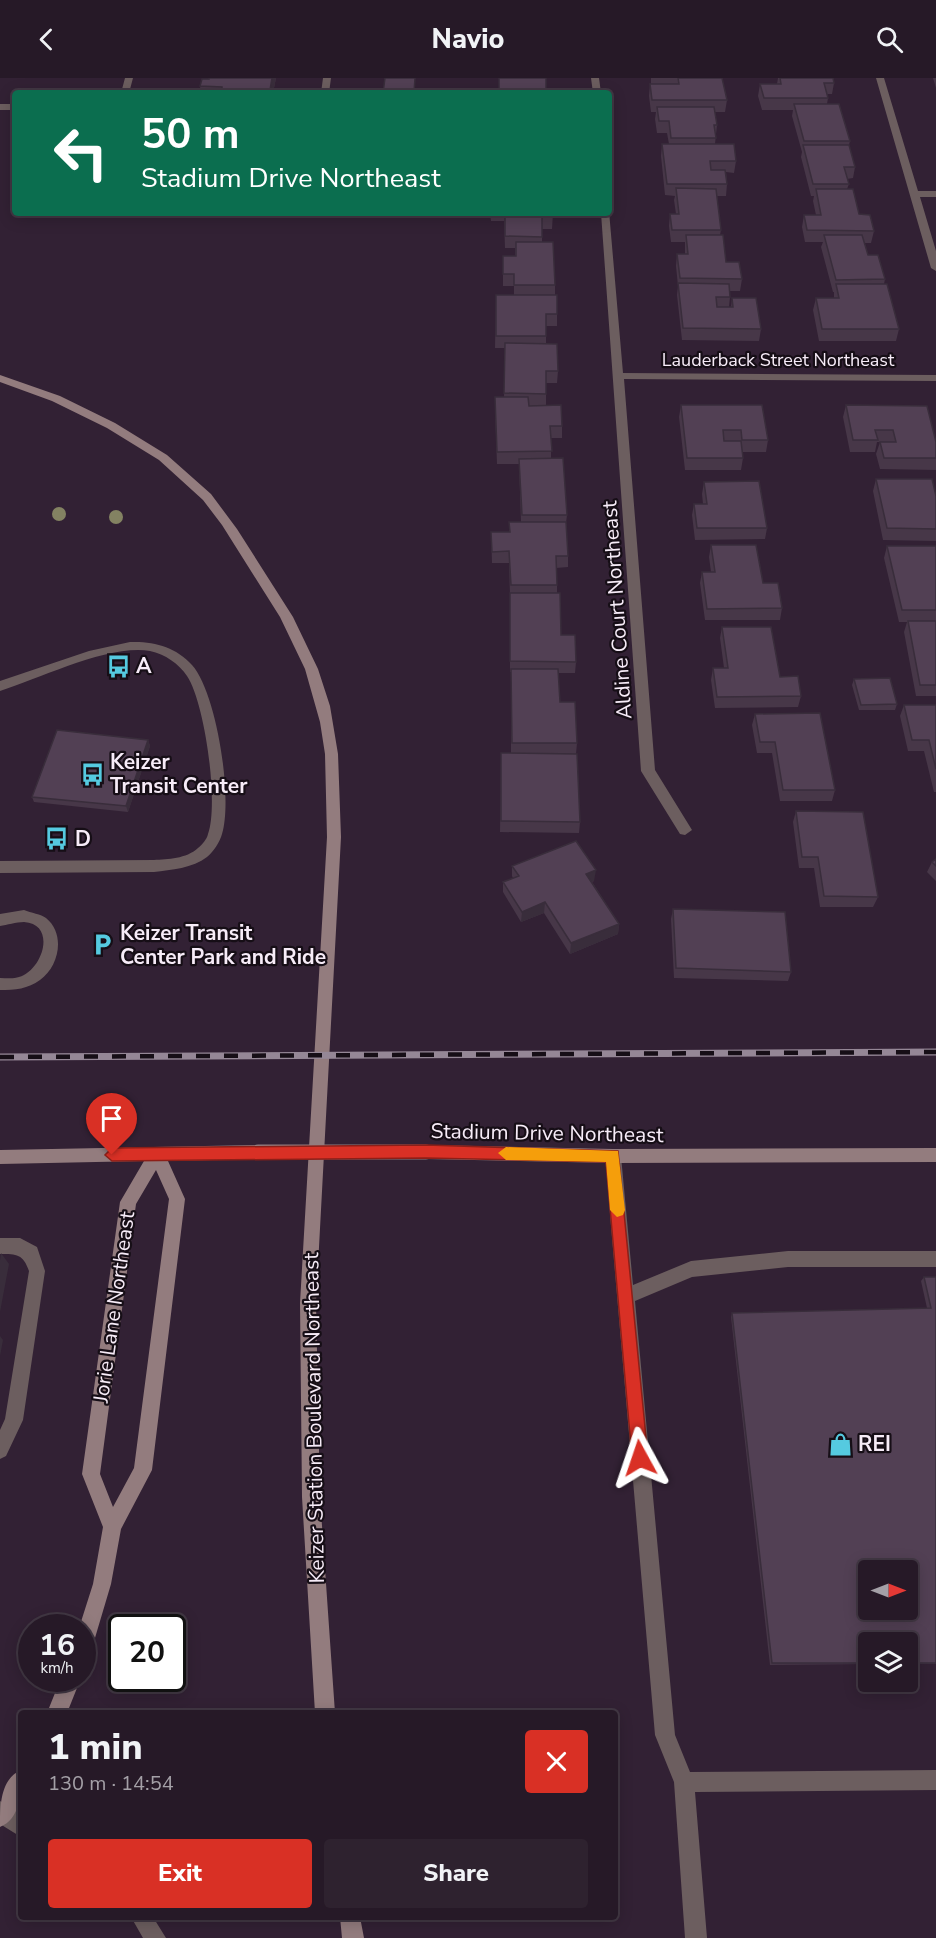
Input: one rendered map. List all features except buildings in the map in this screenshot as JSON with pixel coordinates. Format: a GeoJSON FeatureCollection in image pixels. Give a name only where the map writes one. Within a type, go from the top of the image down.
{"type":"FeatureCollection","features":[{"type":"Feature","properties":{"kind":"main road","name":"Keizer Station Boulevard Northeast"},"geometry":{"type":"LineString","coordinates":[[0,378],[80,411],[133,438],[178,469],[207,498],[290,622],[310,664],[324,708],[331,766],[334,837],[308,1303],[311,1497],[325,1710]]}},
{"type":"Feature","properties":{"kind":"main road","name":"Stadium Drive Northeast"},"geometry":{"type":"LineString","coordinates":[[0,1156],[258,1152],[426,1152],[613,1156],[936,1155]]}},
{"type":"Feature","properties":{"kind":"main road"},"geometry":{"type":"LineString","coordinates":[[93,1614],[102,1584],[112,1527],[143,1470],[177,1199],[157,1154]]}},
{"type":"Feature","properties":{"kind":"main road","name":"Jorie Lane Northeast"},"geometry":{"type":"LineString","coordinates":[[112,1527],[91,1474],[128,1202],[157,1154]]}},
{"type":"Feature","properties":{"kind":"main road"},"geometry":{"type":"LineString","coordinates":[[58,1710],[65,1692]]}},
{"type":"Feature","properties":{"kind":"main road"},"geometry":{"type":"LineString","coordinates":[[1,1813],[18,1785]]}},
{"type":"Feature","properties":{"kind":"main road"},"geometry":{"type":"LineString","coordinates":[[350,1920],[353,1938]]}},
{"type":"Feature","properties":{"kind":"street"},"geometry":{"type":"LineString","coordinates":[[880,78],[936,268]]}},
{"type":"Feature","properties":{"kind":"street"},"geometry":{"type":"LineString","coordinates":[[914,194],[936,194]]}},
{"type":"Feature","properties":{"kind":"street","name":"Aldine Court Northeast"},"geometry":{"type":"LineString","coordinates":[[606,216],[648,771],[685,830]]}},
{"type":"Feature","properties":{"kind":"street","name":"Lauderback Street Northeast"},"geometry":{"type":"LineString","coordinates":[[620,376],[936,378]]}},
{"type":"Feature","properties":{"kind":"street"},"geometry":{"type":"LineString","coordinates":[[0,686],[114,649],[142,646],[163,650],[180,659],[195,677],[212,730],[218,809],[215,836],[201,853],[179,863],[154,867],[0,867]]}},
{"type":"Feature","properties":{"kind":"street"},"geometry":{"type":"LineString","coordinates":[[0,920],[18,916],[33,919],[45,926],[52,937],[53,950],[48,963],[37,974],[22,982],[0,984]]}},
{"type":"Feature","properties":{"kind":"street"},"geometry":{"type":"LineString","coordinates":[[613,1156],[665,1735],[684,1782],[696,1938]]}},
{"type":"Feature","properties":{"kind":"street"},"geometry":{"type":"LineString","coordinates":[[0,1246],[20,1246],[31,1253],[37,1271],[14,1420],[0,1450]]}},
{"type":"Feature","properties":{"kind":"street"},"geometry":{"type":"LineString","coordinates":[[626,1297],[691,1269],[788,1260],[936,1260]]}},
{"type":"Feature","properties":{"kind":"street"},"geometry":{"type":"LineString","coordinates":[[684,1782],[936,1780]]}},
{"type":"Feature","properties":{"kind":"street"},"geometry":{"type":"LineString","coordinates":[[1,1813],[18,1825]]}},
{"type":"Feature","properties":{"kind":"street"},"geometry":{"type":"LineString","coordinates":[[143,1920],[156,1938]]}},
{"type":"Feature","properties":{"kind":"railway"},"geometry":{"type":"LineString","coordinates":[[0,1057],[936,1052]]}},
{"type":"Feature","properties":{"kind":"slow traffic"},"geometry":{"type":"LineString","coordinates":[[506,1153],[613,1156],[617,1210]]}},
{"type":"Feature","properties":{"kind":"place","name":"A"},"geometry":{"type":"Point","coordinates":[118,666]}},
{"type":"Feature","properties":{"kind":"place","name":"Keizer Transit Center"},"geometry":{"type":"Point","coordinates":[92,774]}},
{"type":"Feature","properties":{"kind":"place","name":"D"},"geometry":{"type":"Point","coordinates":[57,839]}},
{"type":"Feature","properties":{"kind":"place","name":"Keizer Transit Center Park and Ride"},"geometry":{"type":"Point","coordinates":[102,945]}},
{"type":"Feature","properties":{"kind":"place","name":"REI"},"geometry":{"type":"Point","coordinates":[840,1444]}},
{"type":"Feature","properties":{"kind":"route"},"geometry":{"type":"LineString","coordinates":[[112,1155],[426,1152],[613,1156],[640,1458]]}}]}
